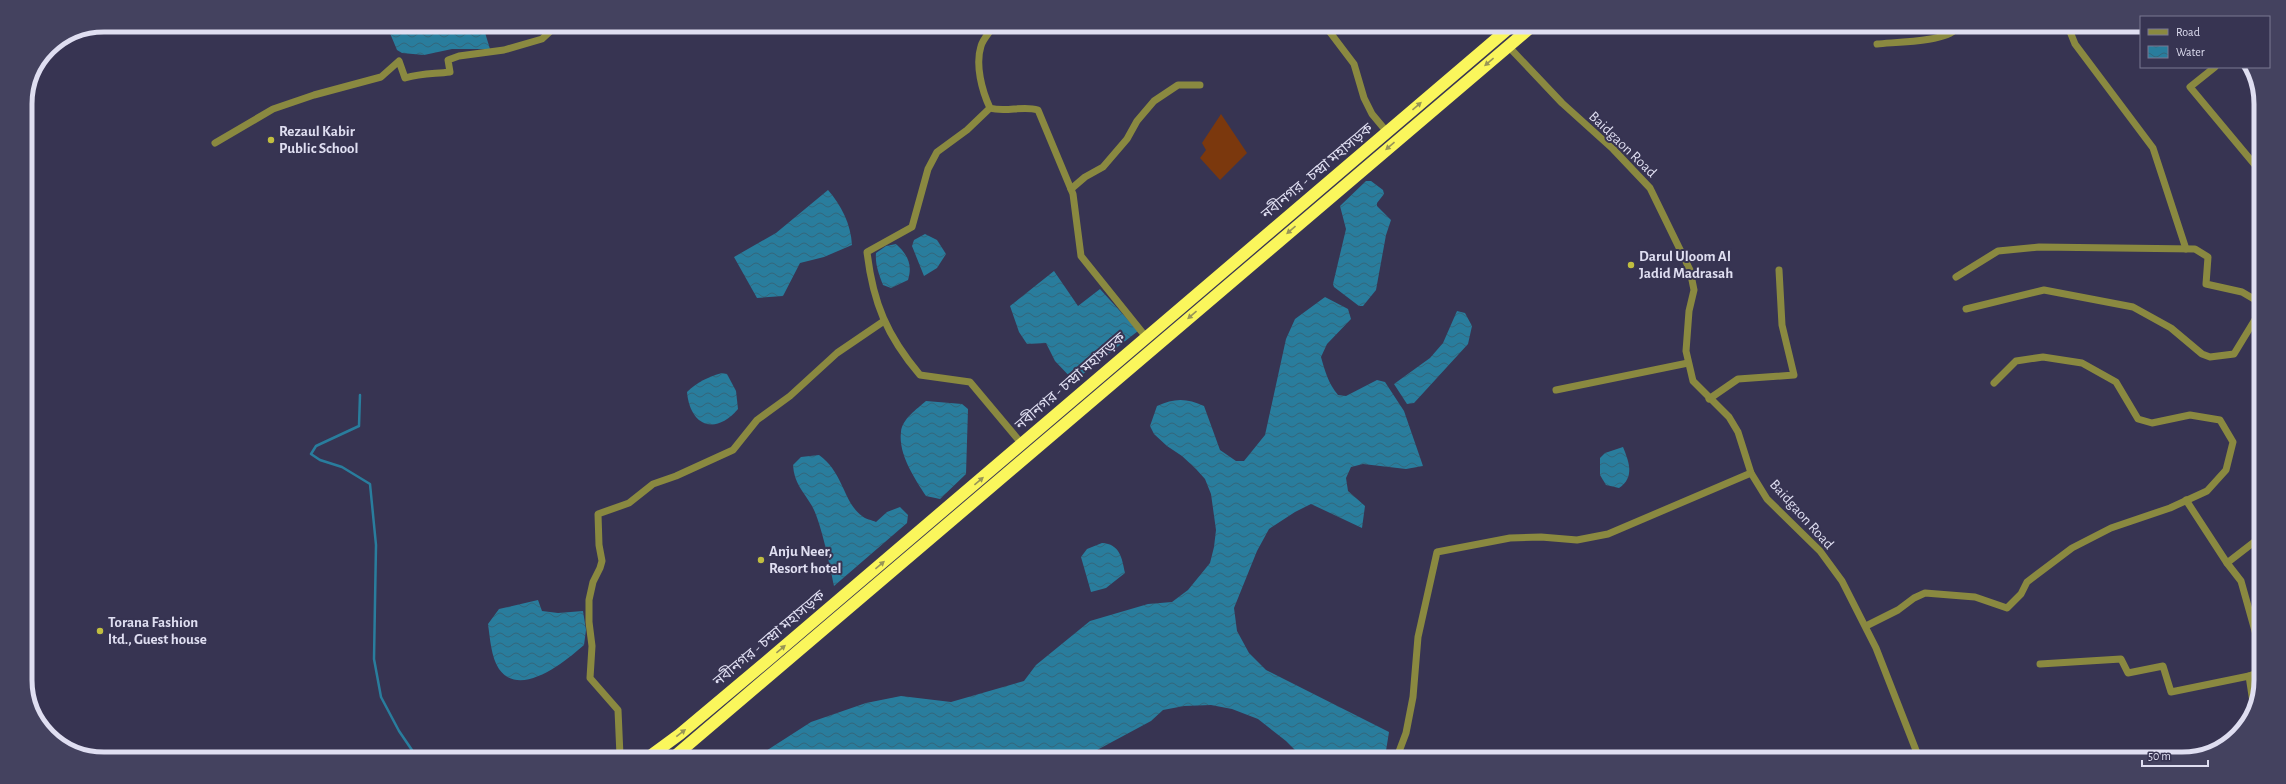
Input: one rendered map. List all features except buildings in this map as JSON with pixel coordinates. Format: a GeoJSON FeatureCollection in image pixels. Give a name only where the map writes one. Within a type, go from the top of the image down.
{"type":"FeatureCollection","features":[{"type":"Feature","properties":{"kind":"highway","name":"নবীনগর - চন্দ্রা মহাসড়ক"},"geometry":{"type":"LineString","coordinates":[[655,752],[680,734],[1022,444],[1504,32]]}},
{"type":"Feature","properties":{"kind":"highway","name":"নবীনগর - চন্দ্রা মহাসড়ক"},"geometry":{"type":"LineString","coordinates":[[680,752],[1525,32]]}},
{"type":"Feature","properties":{"kind":"street"},"geometry":{"type":"LineString","coordinates":[[215,143],[274,109],[314,95],[381,77],[399,61],[405,78],[422,72],[432,74],[450,72],[448,60],[459,56],[504,50],[542,39],[550,32]]}},
{"type":"Feature","properties":{"kind":"street"},"geometry":{"type":"LineString","coordinates":[[990,32],[981,46],[979,64],[983,94],[990,108],[997,110],[1028,107],[1038,110],[1071,189],[1082,256],[1146,337]]}},
{"type":"Feature","properties":{"kind":"street"},"geometry":{"type":"LineString","coordinates":[[1330,32],[1354,64],[1364,98],[1372,114],[1387,132]]}},
{"type":"Feature","properties":{"kind":"street"},"geometry":{"type":"LineString","coordinates":[[1877,44],[1935,38],[1953,32]]}},
{"type":"Feature","properties":{"kind":"street"},"geometry":{"type":"LineString","coordinates":[[2070,32],[2075,44],[2153,148],[2186,249]]}},
{"type":"Feature","properties":{"kind":"street","name":"Baidgaon Road"},"geometry":{"type":"LineString","coordinates":[[1508,46],[1562,103],[1613,148],[1650,188],[1690,270],[1694,290],[1690,311],[1686,351],[1693,381],[1709,399],[1729,417],[1738,432],[1751,473],[1767,499],[1820,551],[1842,582],[1866,626],[1918,752]]}},
{"type":"Feature","properties":{"kind":"street"},"geometry":{"type":"LineString","coordinates":[[2214,68],[2190,87],[2254,164]]}},
{"type":"Feature","properties":{"kind":"street"},"geometry":{"type":"LineString","coordinates":[[1071,189],[1085,177],[1104,167],[1127,139],[1137,121],[1154,101],[1178,85],[1200,84]]}},
{"type":"Feature","properties":{"kind":"street"},"geometry":{"type":"LineString","coordinates":[[990,108],[967,130],[937,152],[928,169],[912,227],[866,252],[870,282],[884,321],[904,356],[920,375],[970,382],[1022,444]]}},
{"type":"Feature","properties":{"kind":"street"},"geometry":{"type":"LineString","coordinates":[[1956,278],[1998,251],[2039,247],[2195,249],[2208,256],[2206,284],[2242,292],[2254,299]]}},
{"type":"Feature","properties":{"kind":"street"},"geometry":{"type":"LineString","coordinates":[[1709,399],[1738,379],[1794,375],[1782,325],[1779,270]]}},
{"type":"Feature","properties":{"kind":"street"},"geometry":{"type":"LineString","coordinates":[[1966,309],[2044,290],[2126,305],[2133,307],[2171,328],[2202,354],[2210,357],[2234,354],[2254,321]]}},
{"type":"Feature","properties":{"kind":"street"},"geometry":{"type":"LineString","coordinates":[[620,752],[618,710],[590,678],[592,646],[589,622],[589,600],[593,582],[602,561],[598,539],[598,514],[629,503],[653,484],[676,476],[732,450],[757,420],[790,396],[837,353],[884,321]]}},
{"type":"Feature","properties":{"kind":"street"},"geometry":{"type":"LineString","coordinates":[[1866,626],[1898,610],[1914,598],[1925,593],[1975,597],[2007,608],[2021,594],[2027,582],[2072,548],[2111,528],[2206,491],[2226,470],[2233,442],[2220,420],[2190,415],[2152,423],[2138,419],[2116,382],[2082,363],[2043,357],[2016,361],[1994,383]]}},
{"type":"Feature","properties":{"kind":"street"},"geometry":{"type":"LineString","coordinates":[[1556,390],[1688,363]]}},
{"type":"Feature","properties":{"kind":"street"},"geometry":{"type":"LineString","coordinates":[[1399,752],[1406,733],[1413,697],[1418,637],[1437,552],[1510,538],[1541,537],[1577,540],[1608,534],[1751,473]]}},
{"type":"Feature","properties":{"kind":"street"},"geometry":{"type":"LineString","coordinates":[[2186,500],[2227,563],[2241,581],[2254,627]]}},
{"type":"Feature","properties":{"kind":"street"},"geometry":{"type":"LineString","coordinates":[[2227,563],[2254,541]]}},
{"type":"Feature","properties":{"kind":"street"},"geometry":{"type":"LineString","coordinates":[[2040,664],[2121,659],[2128,673],[2163,666],[2171,692],[2254,674]]}},
{"type":"Feature","properties":{"kind":"street"},"geometry":{"type":"LineString","coordinates":[[2249,676],[2252,697]]}},
{"type":"Feature","properties":{"kind":"shaded area"},"geometry":{"type":"Polygon","coordinates":[[[1221,114],[1247,153],[1220,180],[1200,158],[1206,150],[1202,143],[1221,114]]]}},
{"type":"Feature","properties":{"kind":"water"},"geometry":{"type":"Polygon","coordinates":[[[390,32],[485,32],[490,49],[452,49],[424,55],[402,53],[397,50],[390,32]]]}},
{"type":"Feature","properties":{"kind":"water"},"geometry":{"type":"Polygon","coordinates":[[[1366,181],[1371,181],[1383,190],[1384,194],[1377,203],[1377,206],[1391,220],[1386,235],[1376,290],[1363,306],[1359,306],[1334,287],[1333,284],[1346,229],[1340,206],[1366,181]]]}},
{"type":"Feature","properties":{"kind":"water"},"geometry":{"type":"Polygon","coordinates":[[[828,190],[844,215],[850,230],[852,245],[824,257],[800,263],[783,296],[757,298],[734,257],[776,233],[828,190]]]}},
{"type":"Feature","properties":{"kind":"water"},"geometry":{"type":"Polygon","coordinates":[[[925,234],[937,240],[946,254],[937,268],[924,276],[912,246],[914,240],[925,234]]]}},
{"type":"Feature","properties":{"kind":"water"},"geometry":{"type":"Polygon","coordinates":[[[896,244],[906,256],[910,269],[908,280],[891,288],[883,285],[877,265],[876,253],[886,246],[896,244]]]}},
{"type":"Feature","properties":{"kind":"water"},"geometry":{"type":"Polygon","coordinates":[[[1054,271],[1078,306],[1100,289],[1138,331],[1074,381],[1055,361],[1046,343],[1027,344],[1019,332],[1010,306],[1054,271]]]}},
{"type":"Feature","properties":{"kind":"water"},"geometry":{"type":"Polygon","coordinates":[[[1325,297],[1348,309],[1351,319],[1327,344],[1321,357],[1329,381],[1338,395],[1346,396],[1377,380],[1385,382],[1404,411],[1423,466],[1406,469],[1363,464],[1351,467],[1346,478],[1348,491],[1365,506],[1362,528],[1311,504],[1295,512],[1269,529],[1257,551],[1234,608],[1237,631],[1249,653],[1266,670],[1389,732],[1386,752],[1297,752],[1286,741],[1258,719],[1232,709],[1211,705],[1184,706],[1163,710],[1151,721],[1093,752],[764,752],[811,722],[866,703],[901,696],[951,702],[1024,681],[1036,665],[1090,621],[1148,604],[1172,602],[1188,590],[1210,563],[1214,547],[1216,530],[1211,494],[1205,479],[1196,469],[1154,434],[1150,426],[1157,406],[1175,400],[1186,400],[1204,406],[1220,450],[1236,461],[1244,461],[1265,435],[1286,339],[1295,319],[1325,297]]]}},
{"type":"Feature","properties":{"kind":"water"},"geometry":{"type":"Polygon","coordinates":[[[1457,311],[1465,313],[1472,326],[1468,344],[1414,403],[1407,404],[1394,384],[1430,358],[1443,343],[1457,311]]]}},
{"type":"Feature","properties":{"kind":"water"},"geometry":{"type":"Polygon","coordinates":[[[722,373],[727,374],[736,391],[738,409],[721,423],[705,423],[698,419],[693,413],[689,404],[687,392],[703,380],[722,373]]]}},
{"type":"Feature","properties":{"kind":"water"},"geometry":{"type":"Polygon","coordinates":[[[926,401],[962,404],[968,409],[966,474],[940,499],[926,496],[908,466],[902,449],[901,432],[904,423],[910,415],[926,401]]]}},
{"type":"Feature","properties":{"kind":"water"},"geometry":{"type":"Polygon","coordinates":[[[1623,447],[1629,464],[1629,474],[1627,479],[1619,488],[1606,485],[1600,475],[1600,458],[1605,453],[1623,447]]]}},
{"type":"Feature","properties":{"kind":"water"},"geometry":{"type":"Polygon","coordinates":[[[819,455],[834,470],[851,503],[863,517],[876,522],[887,512],[900,507],[908,515],[907,523],[834,586],[819,522],[812,506],[797,482],[793,465],[801,457],[819,455]]]}},
{"type":"Feature","properties":{"kind":"water"},"geometry":{"type":"Polygon","coordinates":[[[1102,543],[1113,546],[1116,549],[1123,562],[1125,573],[1106,588],[1091,592],[1081,557],[1087,549],[1102,543]]]}},
{"type":"Feature","properties":{"kind":"water"},"geometry":{"type":"Polygon","coordinates":[[[538,600],[542,611],[558,613],[583,611],[586,630],[584,645],[555,668],[543,674],[530,679],[519,680],[508,677],[499,669],[494,659],[488,624],[499,609],[538,600]]]}},
{"type":"Feature","properties":{"kind":"waterway"},"geometry":{"type":"LineString","coordinates":[[360,395],[359,426],[316,446],[311,454],[320,460],[342,467],[370,484],[376,545],[374,659],[381,697],[399,731],[413,752]]}},
{"type":"Feature","properties":{"kind":"place","name":"Rezaul Kabir Public School"},"geometry":{"type":"Point","coordinates":[271,140]}},
{"type":"Feature","properties":{"kind":"place","name":"Darul Uloom Al Jadid Madrasah"},"geometry":{"type":"Point","coordinates":[1631,265]}},
{"type":"Feature","properties":{"kind":"place","name":"Anju Neer, Resort hotel"},"geometry":{"type":"Point","coordinates":[761,560]}},
{"type":"Feature","properties":{"kind":"place","name":"Torana Fashion ltd., Guest house"},"geometry":{"type":"Point","coordinates":[100,631]}}]}
